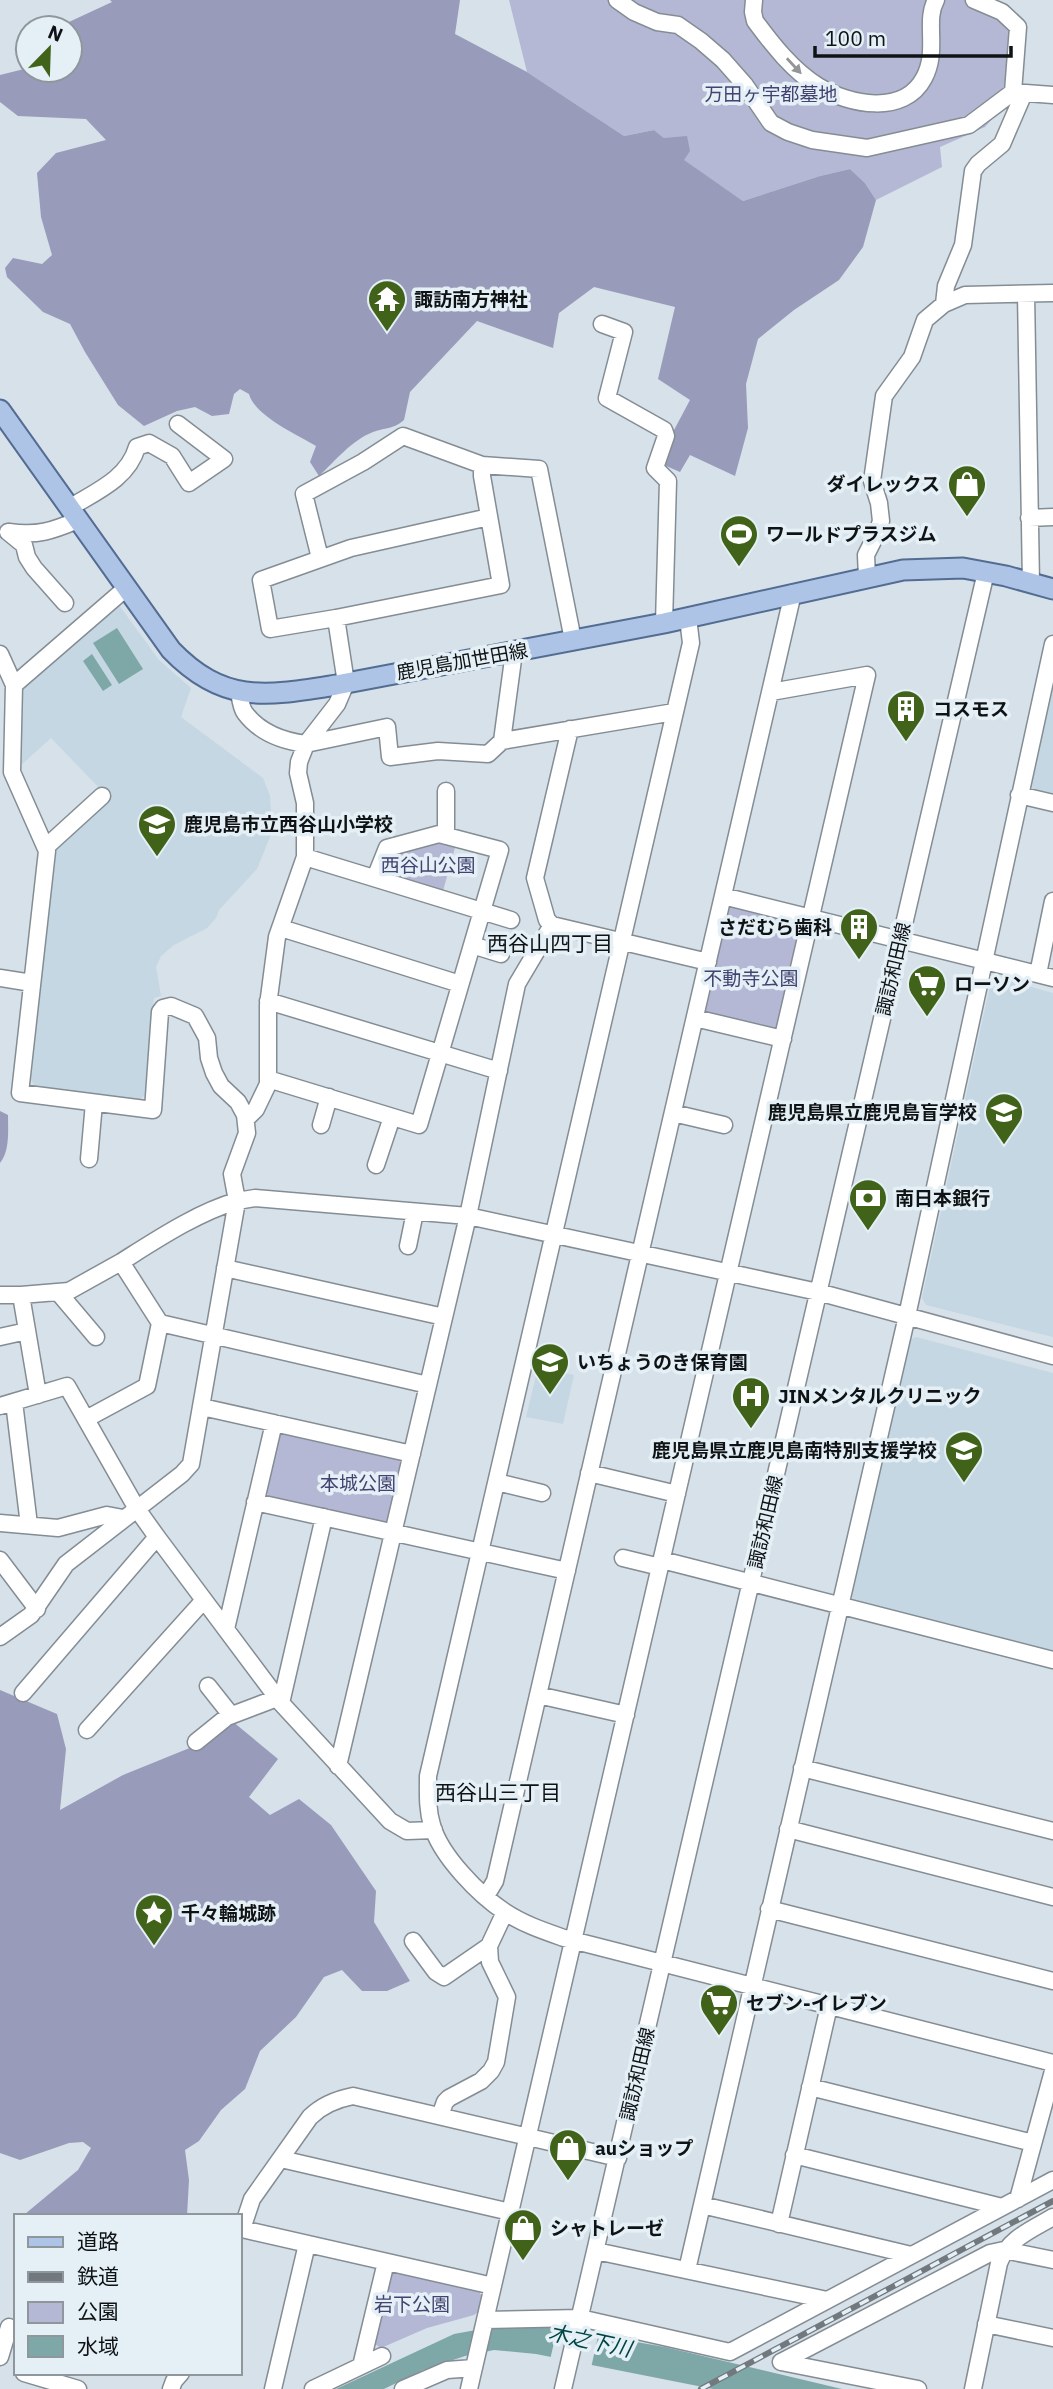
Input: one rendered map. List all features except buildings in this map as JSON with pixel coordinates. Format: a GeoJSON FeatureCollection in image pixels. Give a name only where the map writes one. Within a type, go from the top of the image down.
{"type":"FeatureCollection","features":[{"type":"Feature","properties":{"kind":"main road","name":"鹿児島加世田線"},"geometry":{"type":"LineString","coordinates":[[0,410],[171,650],[196,674],[217,685],[239,691],[284,693],[346,683],[664,623],[903,570],[963,568],[1053,589]]}},
{"type":"Feature","properties":{"kind":"street"},"geometry":{"type":"LineString","coordinates":[[617,0],[634,12],[657,22],[678,25],[701,41],[723,60],[745,85],[771,123],[812,140],[867,148],[969,125],[1018,92],[1053,95]]}},
{"type":"Feature","properties":{"kind":"street"},"geometry":{"type":"LineString","coordinates":[[754,0],[755,21],[802,74],[819,87],[842,97],[876,103],[891,103],[904,99],[923,80],[932,52],[931,16],[936,0]]}},
{"type":"Feature","properties":{"kind":"street"},"geometry":{"type":"LineString","coordinates":[[944,304],[946,286],[964,245],[972,171],[1002,145],[1018,92],[1018,27],[1002,12],[974,0]]}},
{"type":"Feature","properties":{"kind":"street"},"geometry":{"type":"LineString","coordinates":[[867,577],[866,555],[881,520],[872,481],[884,396],[912,357],[925,320],[944,304],[965,295],[1053,293]]}},
{"type":"Feature","properties":{"kind":"street"},"geometry":{"type":"LineString","coordinates":[[1026,294],[1031,583]]}},
{"type":"Feature","properties":{"kind":"street"},"geometry":{"type":"LineString","coordinates":[[601,324],[624,332],[607,398],[664,430],[666,436],[655,468],[668,481],[664,623]]}},
{"type":"Feature","properties":{"kind":"street"},"geometry":{"type":"LineString","coordinates":[[4,532],[29,535],[49,533],[122,474],[133,462],[137,447],[149,443],[172,456],[189,483],[224,459],[178,424]]}},
{"type":"Feature","properties":{"kind":"street"},"geometry":{"type":"LineString","coordinates":[[320,558],[304,494],[363,462],[403,436],[482,465],[539,469],[573,640]]}},
{"type":"Feature","properties":{"kind":"street"},"geometry":{"type":"LineString","coordinates":[[482,465],[500,585],[270,629],[261,580],[351,548],[489,517]]}},
{"type":"Feature","properties":{"kind":"street"},"geometry":{"type":"LineString","coordinates":[[1029,518],[1053,517]]}},
{"type":"Feature","properties":{"kind":"street"},"geometry":{"type":"LineString","coordinates":[[4,532],[24,545],[34,568],[65,603]]}},
{"type":"Feature","properties":{"kind":"street","name":"諏訪和田線"},"geometry":{"type":"LineString","coordinates":[[563,2389],[986,572]]}},
{"type":"Feature","properties":{"kind":"street"},"geometry":{"type":"LineString","coordinates":[[14,685],[125,589]]}},
{"type":"Feature","properties":{"kind":"street"},"geometry":{"type":"LineString","coordinates":[[486,1896],[495,1881],[793,593]]}},
{"type":"Feature","properties":{"kind":"street"},"geometry":{"type":"LineString","coordinates":[[246,1119],[262,1100],[268,1079],[268,1001],[281,928],[304,857],[304,803],[298,773],[306,744],[337,704],[346,683],[336,618]]}},
{"type":"Feature","properties":{"kind":"street"},"geometry":{"type":"LineString","coordinates":[[688,618],[691,643],[428,1776],[428,1802],[434,1830],[441,1846],[458,1869],[505,1912],[527,1924],[573,1941],[1053,2063]]}},
{"type":"Feature","properties":{"kind":"street"},"geometry":{"type":"LineString","coordinates":[[687,2270],[907,1316],[1053,644]]}},
{"type":"Feature","properties":{"kind":"street"},"geometry":{"type":"LineString","coordinates":[[502,741],[514,652]]}},
{"type":"Feature","properties":{"kind":"street"},"geometry":{"type":"LineString","coordinates":[[0,654],[14,685],[12,772],[47,851],[20,1093],[153,1110],[160,1012],[171,1006],[195,1016],[207,1038],[214,1073],[222,1086],[238,1102],[246,1119],[247,1133],[232,1174],[237,1201],[191,1464],[59,1571],[37,1609],[25,1621],[0,1637]]}},
{"type":"Feature","properties":{"kind":"street"},"geometry":{"type":"LineString","coordinates":[[469,2389],[867,675],[771,692]]}},
{"type":"Feature","properties":{"kind":"street"},"geometry":{"type":"LineString","coordinates":[[239,691],[243,712],[264,731],[281,739],[306,744],[387,727],[390,757],[438,751],[488,754],[502,741],[674,712]]}},
{"type":"Feature","properties":{"kind":"street"},"geometry":{"type":"LineString","coordinates":[[570,729],[535,878],[547,920],[552,925],[708,962]]}},
{"type":"Feature","properties":{"kind":"street"},"geometry":{"type":"LineString","coordinates":[[446,791],[446,836]]}},
{"type":"Feature","properties":{"kind":"street"},"geometry":{"type":"LineString","coordinates":[[1020,795],[1053,803]]}},
{"type":"Feature","properties":{"kind":"street"},"geometry":{"type":"LineString","coordinates":[[46,847],[102,796]]}},
{"type":"Feature","properties":{"kind":"street"},"geometry":{"type":"LineString","coordinates":[[268,1079],[419,1125],[500,850],[439,834],[387,848],[375,878]]}},
{"type":"Feature","properties":{"kind":"street"},"geometry":{"type":"LineString","coordinates":[[304,857],[511,920]]}},
{"type":"Feature","properties":{"kind":"street"},"geometry":{"type":"LineString","coordinates":[[723,896],[1046,976],[1053,901]]}},
{"type":"Feature","properties":{"kind":"street"},"geometry":{"type":"LineString","coordinates":[[338,1766],[468,1216],[517,984],[552,925]]}},
{"type":"Feature","properties":{"kind":"street"},"geometry":{"type":"LineString","coordinates":[[281,928],[460,984]]}},
{"type":"Feature","properties":{"kind":"street"},"geometry":{"type":"LineString","coordinates":[[471,944],[501,954]]}},
{"type":"Feature","properties":{"kind":"street"},"geometry":{"type":"LineString","coordinates":[[0,978],[32,983]]}},
{"type":"Feature","properties":{"kind":"street"},"geometry":{"type":"LineString","coordinates":[[268,1001],[499,1072]]}},
{"type":"Feature","properties":{"kind":"street"},"geometry":{"type":"LineString","coordinates":[[695,1018],[783,1039]]}},
{"type":"Feature","properties":{"kind":"street"},"geometry":{"type":"LineString","coordinates":[[321,1125],[328,1097]]}},
{"type":"Feature","properties":{"kind":"street"},"geometry":{"type":"LineString","coordinates":[[89,1159],[94,1103]]}},
{"type":"Feature","properties":{"kind":"street"},"geometry":{"type":"LineString","coordinates":[[673,1113],[724,1125]]}},
{"type":"Feature","properties":{"kind":"street"},"geometry":{"type":"LineString","coordinates":[[376,1165],[392,1117]]}},
{"type":"Feature","properties":{"kind":"street"},"geometry":{"type":"LineString","coordinates":[[0,1295],[20,1296],[69,1290],[224,1205],[255,1198],[468,1216],[818,1292],[1053,1356]]}},
{"type":"Feature","properties":{"kind":"street"},"geometry":{"type":"LineString","coordinates":[[408,1246],[415,1212]]}},
{"type":"Feature","properties":{"kind":"street"},"geometry":{"type":"LineString","coordinates":[[121,1262],[160,1323],[428,1385]]}},
{"type":"Feature","properties":{"kind":"street"},"geometry":{"type":"LineString","coordinates":[[225,1268],[444,1317]]}},
{"type":"Feature","properties":{"kind":"street"},"geometry":{"type":"LineString","coordinates":[[58,1292],[96,1336]]}},
{"type":"Feature","properties":{"kind":"street"},"geometry":{"type":"LineString","coordinates":[[20,1296],[38,1395]]}},
{"type":"Feature","properties":{"kind":"street"},"geometry":{"type":"LineString","coordinates":[[86,1419],[147,1386],[160,1323]]}},
{"type":"Feature","properties":{"kind":"street"},"geometry":{"type":"LineString","coordinates":[[0,1337],[27,1331]]}},
{"type":"Feature","properties":{"kind":"street"},"geometry":{"type":"LineString","coordinates":[[29,1525],[7,1404],[67,1386],[137,1508],[279,1700],[390,1821],[407,1831],[434,1830]]}},
{"type":"Feature","properties":{"kind":"street"},"geometry":{"type":"LineString","coordinates":[[202,1407],[412,1454]]}},
{"type":"Feature","properties":{"kind":"street"},"geometry":{"type":"LineString","coordinates":[[226,1629],[274,1423]]}},
{"type":"Feature","properties":{"kind":"street"},"geometry":{"type":"LineString","coordinates":[[589,1473],[677,1494]]}},
{"type":"Feature","properties":{"kind":"street"},"geometry":{"type":"LineString","coordinates":[[497,1482],[542,1493]]}},
{"type":"Feature","properties":{"kind":"street"},"geometry":{"type":"LineString","coordinates":[[256,1502],[567,1571]]}},
{"type":"Feature","properties":{"kind":"street"},"geometry":{"type":"LineString","coordinates":[[0,1523],[58,1528],[107,1514],[123,1518]]}},
{"type":"Feature","properties":{"kind":"street"},"geometry":{"type":"LineString","coordinates":[[279,1700],[324,1517]]}},
{"type":"Feature","properties":{"kind":"street"},"geometry":{"type":"LineString","coordinates":[[23,1693],[157,1537]]}},
{"type":"Feature","properties":{"kind":"street"},"geometry":{"type":"LineString","coordinates":[[623,1558],[751,1582],[1053,1660]]}},
{"type":"Feature","properties":{"kind":"street"},"geometry":{"type":"LineString","coordinates":[[0,1560],[37,1609]]}},
{"type":"Feature","properties":{"kind":"street"},"geometry":{"type":"LineString","coordinates":[[87,1730],[204,1600]]}},
{"type":"Feature","properties":{"kind":"street"},"geometry":{"type":"LineString","coordinates":[[208,1686],[231,1716]]}},
{"type":"Feature","properties":{"kind":"street"},"geometry":{"type":"LineString","coordinates":[[538,1695],[626,1715]]}},
{"type":"Feature","properties":{"kind":"street"},"geometry":{"type":"LineString","coordinates":[[196,1741],[231,1716],[279,1700]]}},
{"type":"Feature","properties":{"kind":"street"},"geometry":{"type":"LineString","coordinates":[[802,1768],[1053,1832]]}},
{"type":"Feature","properties":{"kind":"street"},"geometry":{"type":"LineString","coordinates":[[788,1829],[1053,1897]]}},
{"type":"Feature","properties":{"kind":"street"},"geometry":{"type":"LineString","coordinates":[[769,1909],[1053,1981]]}},
{"type":"Feature","properties":{"kind":"street"},"geometry":{"type":"LineString","coordinates":[[440,2116],[449,2098],[481,2081],[496,2062],[507,1997],[490,1962],[489,1946],[505,1912]]}},
{"type":"Feature","properties":{"kind":"street"},"geometry":{"type":"LineString","coordinates":[[413,1941],[436,1972],[444,1977],[489,1946]]}},
{"type":"Feature","properties":{"kind":"street"},"geometry":{"type":"LineString","coordinates":[[779,2224],[829,2006]]}},
{"type":"Feature","properties":{"kind":"street"},"geometry":{"type":"LineString","coordinates":[[1018,2199],[1053,2071]]}},
{"type":"Feature","properties":{"kind":"street"},"geometry":{"type":"LineString","coordinates":[[810,2087],[1034,2143]]}},
{"type":"Feature","properties":{"kind":"street"},"geometry":{"type":"LineString","coordinates":[[242,2230],[252,2199],[316,2111],[353,2096],[618,2158]]}},
{"type":"Feature","properties":{"kind":"street"},"geometry":{"type":"LineString","coordinates":[[794,2155],[1002,2207]]}},
{"type":"Feature","properties":{"kind":"street"},"geometry":{"type":"LineString","coordinates":[[281,2159],[510,2211]]}},
{"type":"Feature","properties":{"kind":"street"},"geometry":{"type":"LineString","coordinates":[[484,2323],[579,2322],[730,2352],[1053,2180]]}},
{"type":"Feature","properties":{"kind":"street"},"geometry":{"type":"LineString","coordinates":[[702,2205],[911,2255]]}},
{"type":"Feature","properties":{"kind":"street"},"geometry":{"type":"LineString","coordinates":[[973,2389],[1004,2250],[1018,2238],[1053,2217]]}},
{"type":"Feature","properties":{"kind":"street"},"geometry":{"type":"LineString","coordinates":[[242,2233],[307,2244],[493,2286]]}},
{"type":"Feature","properties":{"kind":"street"},"geometry":{"type":"LineString","coordinates":[[273,2389],[307,2244]]}},
{"type":"Feature","properties":{"kind":"street"},"geometry":{"type":"LineString","coordinates":[[918,2389],[781,2362],[990,2253],[1004,2250],[1053,2260]]}},
{"type":"Feature","properties":{"kind":"street"},"geometry":{"type":"LineString","coordinates":[[596,2251],[827,2300]]}},
{"type":"Feature","properties":{"kind":"street"},"geometry":{"type":"LineString","coordinates":[[361,2366],[386,2262]]}},
{"type":"Feature","properties":{"kind":"street"},"geometry":{"type":"LineString","coordinates":[[986,2324],[1053,2338]]}},
{"type":"Feature","properties":{"kind":"street"},"geometry":{"type":"LineString","coordinates":[[0,2357],[9,2327]]}},
{"type":"Feature","properties":{"kind":"street"},"geometry":{"type":"LineString","coordinates":[[313,2389],[382,2356]]}},
{"type":"Feature","properties":{"kind":"street"},"geometry":{"type":"LineString","coordinates":[[403,2389],[447,2370],[475,2364]]}},
{"type":"Feature","properties":{"kind":"street"},"geometry":{"type":"LineString","coordinates":[[37,2375],[58,2378],[78,2389]]}},
{"type":"Feature","properties":{"kind":"shaded area"},"geometry":{"type":"Polygon","coordinates":[[[110,0],[460,0],[455,34],[527,72],[624,136],[654,130],[664,138],[687,136],[690,151],[684,160],[743,201],[850,169],[865,183],[876,200],[863,247],[839,280],[794,310],[758,339],[746,384],[748,428],[735,476],[690,455],[680,472],[657,462],[690,400],[658,379],[675,307],[594,287],[559,313],[553,348],[477,321],[410,392],[404,420],[358,440],[319,476],[310,462],[316,446],[268,417],[259,410],[249,394],[240,389],[234,394],[229,414],[212,416],[195,407],[177,411],[144,426],[118,405],[70,324],[43,312],[7,277],[5,268],[13,258],[42,264],[52,255],[41,217],[37,173],[56,153],[106,140],[86,119],[18,116],[0,102],[0,75],[14,72],[14,84],[84,84],[84,15],[112,2],[110,0]]]}},
{"type":"Feature","properties":{"kind":"shaded area","name":"鹿児島市立西谷山小学校"},"geometry":{"type":"Polygon","coordinates":[[[119,605],[159,660],[191,688],[181,717],[263,778],[270,796],[272,832],[257,869],[219,910],[216,918],[207,928],[174,945],[161,956],[156,967],[161,996],[154,998],[145,1095],[138,1101],[36,1087],[30,1079],[54,846],[108,797],[51,738],[18,768],[23,688],[119,605]]]}},
{"type":"Feature","properties":{"kind":"shaded area"},"geometry":{"type":"Polygon","coordinates":[[[1053,668],[1053,796],[1033,790],[1028,782],[1053,668]]]}},
{"type":"Feature","properties":{"kind":"shaded area","name":"鹿児島県立鹿児島盲学校"},"geometry":{"type":"Polygon","coordinates":[[[995,977],[1053,993],[1053,1337],[926,1305],[922,1298],[991,981],[995,977]]]}},
{"type":"Feature","properties":{"kind":"shaded area"},"geometry":{"type":"Polygon","coordinates":[[[0,1111],[8,1115],[8,1127],[7,1146],[0,1163],[0,1111]]]}},
{"type":"Feature","properties":{"kind":"shaded area","name":"鹿児島県立鹿児島南特別支援学校"},"geometry":{"type":"Polygon","coordinates":[[[916,1337],[1053,1373],[1053,1652],[851,1600],[848,1594],[909,1340],[916,1337]]]}},
{"type":"Feature","properties":{"kind":"shaded area","name":"いちょうのき保育園"},"geometry":{"type":"Polygon","coordinates":[[[538,1367],[574,1375],[563,1424],[526,1417],[538,1367]]]}},
{"type":"Feature","properties":{"kind":"shaded area"},"geometry":{"type":"Polygon","coordinates":[[[0,1690],[57,1714],[66,1749],[60,1810],[123,1775],[197,1745],[232,1721],[278,1759],[249,1797],[270,1815],[299,1799],[331,1825],[376,1891],[374,1922],[410,1981],[387,1991],[362,1991],[342,1970],[324,1977],[296,2017],[260,2051],[245,2089],[221,2110],[199,2141],[185,2150],[189,2180],[187,2214],[25,2214],[78,2170],[91,2148],[83,2142],[69,2143],[20,2160],[0,2153],[0,1690]]]}},
{"type":"Feature","properties":{"kind":"green space","name":"万田ヶ宇都墓地"},"geometry":{"type":"Polygon","coordinates":[[[509,0],[988,0],[1017,14],[1026,32],[1020,87],[985,127],[940,147],[942,167],[876,200],[865,183],[850,169],[743,201],[683,160],[654,130],[624,136],[527,72],[509,0]]]}},
{"type":"Feature","properties":{"kind":"green space","name":"西谷山公園"},"geometry":{"type":"Polygon","coordinates":[[[442,840],[456,844],[443,891],[385,874],[390,855],[442,840]]]}},
{"type":"Feature","properties":{"kind":"green space","name":"不動寺公園"},"geometry":{"type":"Polygon","coordinates":[[[732,905],[800,921],[802,927],[780,1026],[774,1031],[706,1015],[703,1009],[727,908],[732,905]]]}},
{"type":"Feature","properties":{"kind":"green space","name":"本城公園"},"geometry":{"type":"Polygon","coordinates":[[[283,1430],[400,1457],[403,1464],[391,1519],[384,1524],[269,1496],[264,1490],[277,1435],[283,1430]]]}},
{"type":"Feature","properties":{"kind":"green space","name":"岩下公園"},"geometry":{"type":"Polygon","coordinates":[[[394,2271],[479,2291],[482,2297],[478,2312],[427,2328],[381,2348],[373,2343],[390,2274],[394,2271]]]}},
{"type":"Feature","properties":{"kind":"water"},"geometry":{"type":"Polygon","coordinates":[[[117,628],[143,669],[119,684],[93,643],[117,628]]]}},
{"type":"Feature","properties":{"kind":"water"},"geometry":{"type":"Polygon","coordinates":[[[92,654],[112,685],[103,691],[83,661],[92,654]]]}},
{"type":"Feature","properties":{"kind":"water","name":"木之下川"},"geometry":{"type":"Polygon","coordinates":[[[498,2326],[550,2327],[665,2347],[842,2389],[713,2389],[536,2354],[494,2350],[423,2370],[384,2389],[336,2389],[454,2334],[498,2326]]]}},
{"type":"Feature","properties":{"kind":"pier"},"geometry":{"type":"Polygon","coordinates":[[[558,2325],[599,2332],[591,2368],[550,2360],[558,2325]]]}},
{"type":"Feature","properties":{"kind":"railway"},"geometry":{"type":"LineString","coordinates":[[701,2389],[1053,2201]]}},
{"type":"Feature","properties":{"kind":"place","name":"諏訪南方神社"},"geometry":{"type":"Point","coordinates":[387,333]}},
{"type":"Feature","properties":{"kind":"place","name":"ダイレックス"},"geometry":{"type":"Point","coordinates":[967,518]}},
{"type":"Feature","properties":{"kind":"place","name":"ワールドプラスジム"},"geometry":{"type":"Point","coordinates":[739,568]}},
{"type":"Feature","properties":{"kind":"place","name":"コスモス"},"geometry":{"type":"Point","coordinates":[906,743]}},
{"type":"Feature","properties":{"kind":"place","name":"鹿児島市立西谷山小学校"},"geometry":{"type":"Point","coordinates":[157,858]}},
{"type":"Feature","properties":{"kind":"place","name":"さだむら歯科"},"geometry":{"type":"Point","coordinates":[859,961]}},
{"type":"Feature","properties":{"kind":"place","name":"ローソン"},"geometry":{"type":"Point","coordinates":[927,1018]}},
{"type":"Feature","properties":{"kind":"place","name":"鹿児島県立鹿児島盲学校"},"geometry":{"type":"Point","coordinates":[1004,1146]}},
{"type":"Feature","properties":{"kind":"place","name":"南日本銀行"},"geometry":{"type":"Point","coordinates":[868,1232]}},
{"type":"Feature","properties":{"kind":"place","name":"いちょうのき保育園"},"geometry":{"type":"Point","coordinates":[550,1396]}},
{"type":"Feature","properties":{"kind":"place","name":"JINメンタルクリニック"},"geometry":{"type":"Point","coordinates":[751,1430]}},
{"type":"Feature","properties":{"kind":"place","name":"鹿児島県立鹿児島南特別支援学校"},"geometry":{"type":"Point","coordinates":[964,1484]}},
{"type":"Feature","properties":{"kind":"place","name":"千々輪城跡"},"geometry":{"type":"Point","coordinates":[154,1947]}},
{"type":"Feature","properties":{"kind":"place","name":"セブン-イレブン"},"geometry":{"type":"Point","coordinates":[719,2037]}},
{"type":"Feature","properties":{"kind":"place","name":"auショップ"},"geometry":{"type":"Point","coordinates":[568,2182]}},
{"type":"Feature","properties":{"kind":"place","name":"シャトレーゼ"},"geometry":{"type":"Point","coordinates":[523,2262]}},
{"type":"Feature","properties":{"kind":"district","name":"西谷山四丁目"},"geometry":{"type":"Point","coordinates":[550,944]}},
{"type":"Feature","properties":{"kind":"district","name":"西谷山三丁目"},"geometry":{"type":"Point","coordinates":[498,1793]}}]}
